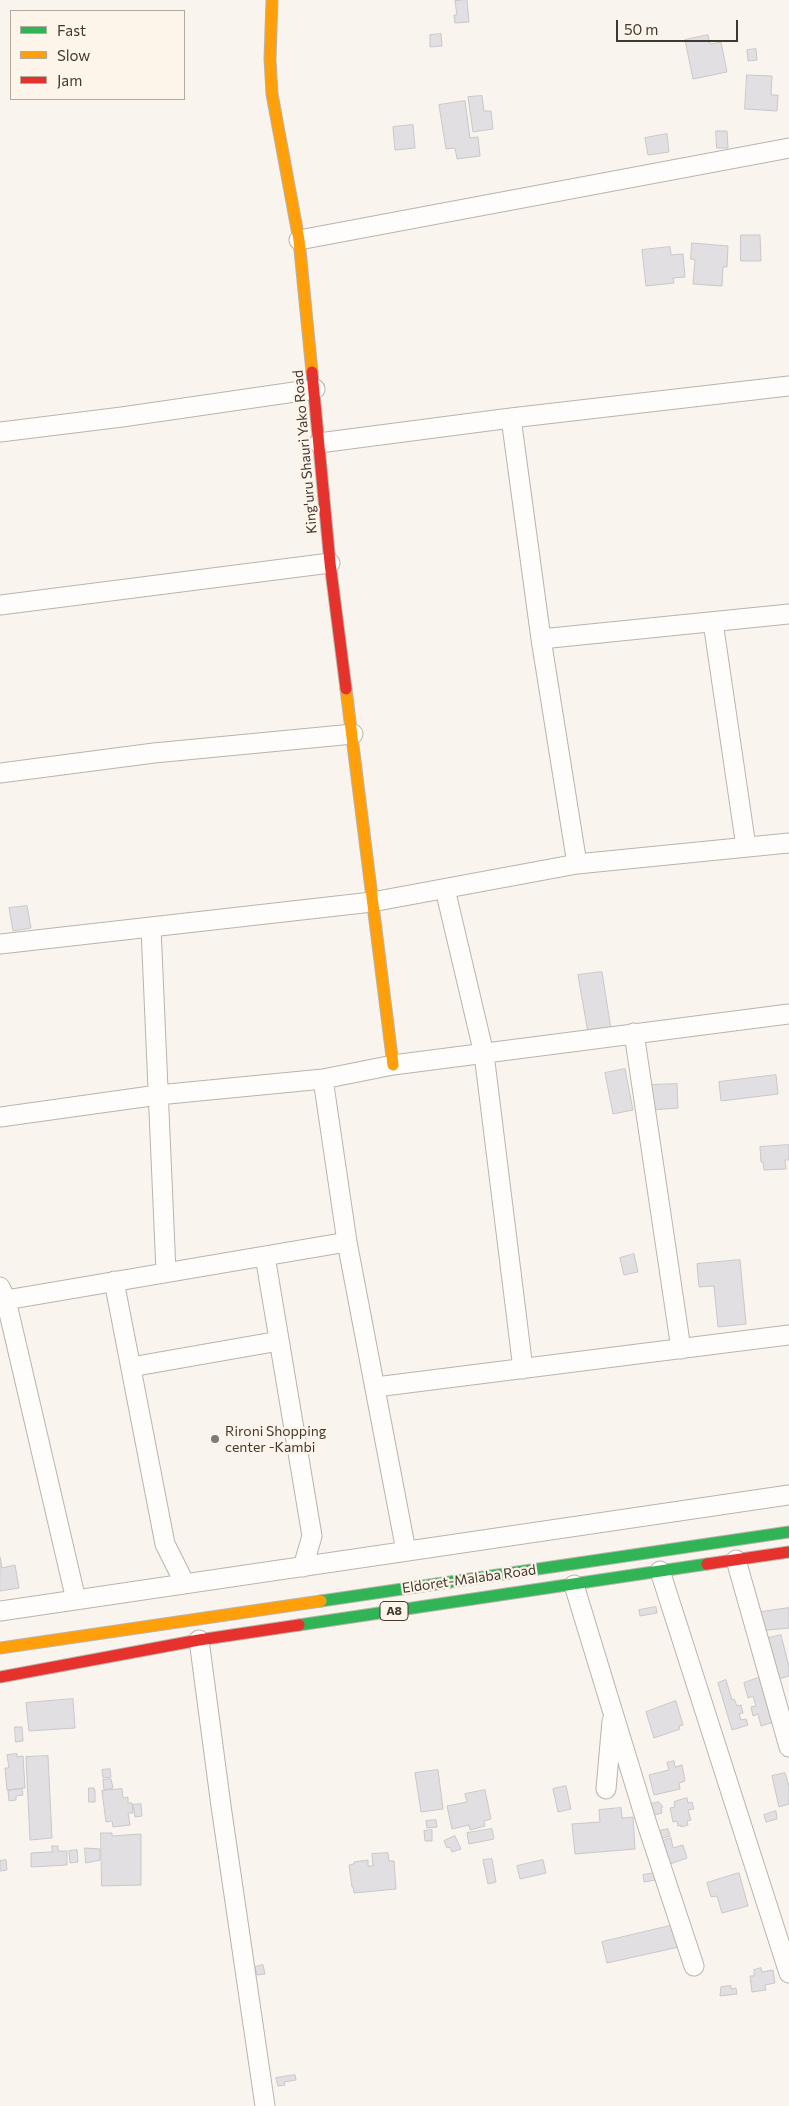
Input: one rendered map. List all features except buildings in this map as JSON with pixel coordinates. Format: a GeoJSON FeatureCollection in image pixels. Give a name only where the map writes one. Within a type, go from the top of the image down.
{"type":"FeatureCollection","features":[{"type":"Feature","properties":{"kind":"main road","name":"King'uru Shauri Yako Road"},"geometry":{"type":"LineString","coordinates":[[272,0],[270,59],[272,94],[299,240],[315,389],[330,563],[353,734],[393,1065]]}},
{"type":"Feature","properties":{"kind":"main road","name":"Eldoret-Malaba Road"},"geometry":{"type":"LineString","coordinates":[[0,1648],[789,1532]]}},
{"type":"Feature","properties":{"kind":"main road","name":"Eldoret-Malaba Road"},"geometry":{"type":"LineString","coordinates":[[0,1677],[199,1640],[789,1552]]}},
{"type":"Feature","properties":{"kind":"street"},"geometry":{"type":"LineString","coordinates":[[299,240],[789,148]]}},
{"type":"Feature","properties":{"kind":"street"},"geometry":{"type":"LineString","coordinates":[[319,443],[511,418],[789,386]]}},
{"type":"Feature","properties":{"kind":"street"},"geometry":{"type":"LineString","coordinates":[[0,432],[122,418],[315,389]]}},
{"type":"Feature","properties":{"kind":"street"},"geometry":{"type":"LineString","coordinates":[[511,418],[540,639],[578,864]]}},
{"type":"Feature","properties":{"kind":"street"},"geometry":{"type":"LineString","coordinates":[[0,605],[330,563]]}},
{"type":"Feature","properties":{"kind":"street"},"geometry":{"type":"LineString","coordinates":[[540,639],[789,614]]}},
{"type":"Feature","properties":{"kind":"street"},"geometry":{"type":"LineString","coordinates":[[713,622],[746,847]]}},
{"type":"Feature","properties":{"kind":"street"},"geometry":{"type":"LineString","coordinates":[[0,773],[154,753],[353,734]]}},
{"type":"Feature","properties":{"kind":"street"},"geometry":{"type":"LineString","coordinates":[[0,944],[372,902],[578,864],[789,843]]}},
{"type":"Feature","properties":{"kind":"street"},"geometry":{"type":"LineString","coordinates":[[445,889],[484,1054],[523,1368]]}},
{"type":"Feature","properties":{"kind":"street"},"geometry":{"type":"LineString","coordinates":[[151,928],[166,1272]]}},
{"type":"Feature","properties":{"kind":"street"},"geometry":{"type":"LineString","coordinates":[[0,1117],[158,1095],[323,1079],[393,1065],[789,1014]]}},
{"type":"Feature","properties":{"kind":"street"},"geometry":{"type":"LineString","coordinates":[[634,1033],[681,1349]]}},
{"type":"Feature","properties":{"kind":"street"},"geometry":{"type":"LineString","coordinates":[[323,1079],[347,1242],[406,1551]]}},
{"type":"Feature","properties":{"kind":"street"},"geometry":{"type":"LineString","coordinates":[[76,1600],[4,1301],[347,1242]]}},
{"type":"Feature","properties":{"kind":"street"},"geometry":{"type":"LineString","coordinates":[[265,1256],[312,1536],[303,1567]]}},
{"type":"Feature","properties":{"kind":"street"},"geometry":{"type":"LineString","coordinates":[[114,1281],[165,1544],[185,1584]]}},
{"type":"Feature","properties":{"kind":"street"},"geometry":{"type":"LineString","coordinates":[[376,1388],[789,1334]]}},
{"type":"Feature","properties":{"kind":"street"},"geometry":{"type":"LineString","coordinates":[[131,1367],[279,1341]]}},
{"type":"Feature","properties":{"kind":"street"},"geometry":{"type":"LineString","coordinates":[[0,1611],[789,1495]]}},
{"type":"Feature","properties":{"kind":"street","name":"Eldoret-Malaba Road"},"geometry":{"type":"LineString","coordinates":[[756,1557],[774,1565],[789,1566]]}},
{"type":"Feature","properties":{"kind":"street"},"geometry":{"type":"LineString","coordinates":[[736,1560],[789,1747]]}},
{"type":"Feature","properties":{"kind":"street"},"geometry":{"type":"LineString","coordinates":[[660,1571],[789,1973]]}},
{"type":"Feature","properties":{"kind":"street"},"geometry":{"type":"LineString","coordinates":[[574,1585],[647,1824],[694,1966]]}},
{"type":"Feature","properties":{"kind":"street"},"geometry":{"type":"LineString","coordinates":[[199,1640],[265,2106]]}},
{"type":"Feature","properties":{"kind":"street"},"geometry":{"type":"LineString","coordinates":[[606,1789],[612,1731],[612,1708]]}},
{"type":"Feature","properties":{"kind":"traffic: fast"},"geometry":{"type":"LineString","coordinates":[[321,1601],[789,1532]]}},
{"type":"Feature","properties":{"kind":"traffic: fast"},"geometry":{"type":"LineString","coordinates":[[299,1625],[707,1564]]}},
{"type":"Feature","properties":{"kind":"traffic: slow"},"geometry":{"type":"LineString","coordinates":[[272,0],[270,59],[272,94],[299,240],[312,372]]}},
{"type":"Feature","properties":{"kind":"traffic: slow"},"geometry":{"type":"LineString","coordinates":[[346,689],[393,1065]]}},
{"type":"Feature","properties":{"kind":"traffic: slow"},"geometry":{"type":"LineString","coordinates":[[0,1648],[321,1601]]}},
{"type":"Feature","properties":{"kind":"traffic: jam"},"geometry":{"type":"LineString","coordinates":[[312,372],[330,563],[346,689]]}},
{"type":"Feature","properties":{"kind":"traffic: jam"},"geometry":{"type":"LineString","coordinates":[[707,1564],[789,1552]]}},
{"type":"Feature","properties":{"kind":"traffic: jam"},"geometry":{"type":"LineString","coordinates":[[0,1677],[199,1640],[299,1625]]}},
{"type":"Feature","properties":{"kind":"place","name":"Rironi Shopping center -Kambi"},"geometry":{"type":"Point","coordinates":[215,1439]}}]}
